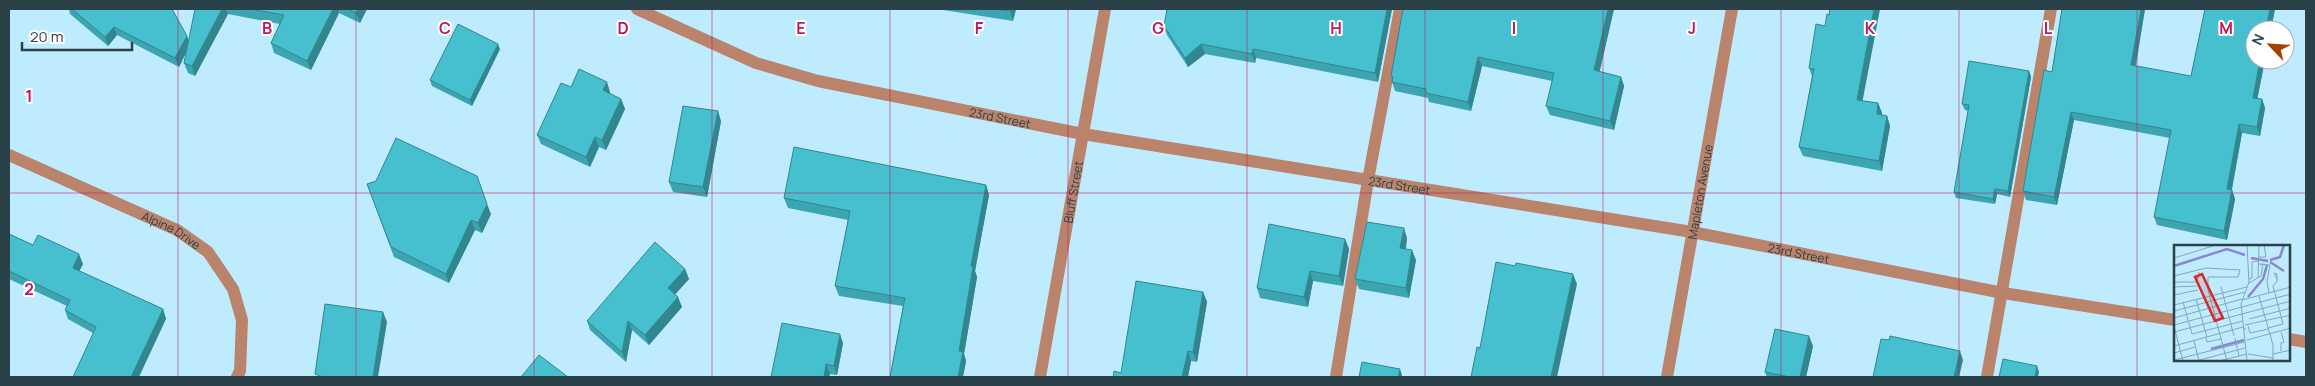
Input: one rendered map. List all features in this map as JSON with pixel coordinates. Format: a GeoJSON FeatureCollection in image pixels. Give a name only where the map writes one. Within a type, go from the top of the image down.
{"type":"FeatureCollection","features":[{"type":"Feature","properties":{"kind":"street","name":"23rd Street"},"geometry":{"type":"LineString","coordinates":[[637,9],[756,63],[818,81],[1083,134],[1692,232],[2003,293],[2174,320]]}},
{"type":"Feature","properties":{"kind":"street","name":"Bluff Street"},"geometry":{"type":"LineString","coordinates":[[1040,377],[1105,9]]}},
{"type":"Feature","properties":{"kind":"street"},"geometry":{"type":"LineString","coordinates":[[1336,377],[1368,180],[1400,9]]}},
{"type":"Feature","properties":{"kind":"street","name":"Mapleton Avenue"},"geometry":{"type":"LineString","coordinates":[[1667,377],[1732,9]]}},
{"type":"Feature","properties":{"kind":"street"},"geometry":{"type":"LineString","coordinates":[[1987,377],[2051,9]]}},
{"type":"Feature","properties":{"kind":"street","name":"Alpine Drive"},"geometry":{"type":"LineString","coordinates":[[9,155],[177,230],[208,252],[233,290],[242,320],[240,371],[237,377]]}},
{"type":"Feature","properties":{"kind":"street"},"geometry":{"type":"LineString","coordinates":[[2290,339],[2306,342]]}},
{"type":"Feature","properties":{"kind":"building"},"geometry":{"type":"Polygon","coordinates":[[[72,9],[172,9],[187,36],[175,58],[114,27],[105,37],[72,9]]]}},
{"type":"Feature","properties":{"kind":"building"},"geometry":{"type":"Polygon","coordinates":[[[195,9],[222,9],[192,66],[184,63],[195,9]]]}},
{"type":"Feature","properties":{"kind":"building"},"geometry":{"type":"Polygon","coordinates":[[[250,9],[333,9],[307,61],[271,43],[284,15],[250,9]]]}},
{"type":"Feature","properties":{"kind":"building"},"geometry":{"type":"Polygon","coordinates":[[[348,9],[358,9],[356,13],[348,9]]]}},
{"type":"Feature","properties":{"kind":"building"},"geometry":{"type":"Polygon","coordinates":[[[994,9],[1010,9],[1010,11],[994,9]]]}},
{"type":"Feature","properties":{"kind":"building"},"geometry":{"type":"Polygon","coordinates":[[[1167,9],[1387,9],[1375,73],[1253,49],[1252,54],[1201,44],[1185,58],[1164,26],[1167,9]]]}},
{"type":"Feature","properties":{"kind":"building"},"geometry":{"type":"Polygon","coordinates":[[[1403,9],[1608,9],[1594,70],[1621,77],[1610,121],[1546,106],[1554,73],[1478,57],[1468,102],[1426,93],[1426,89],[1392,82],[1393,77],[1391,76],[1403,9]]]}},
{"type":"Feature","properties":{"kind":"building"},"geometry":{"type":"Polygon","coordinates":[[[1830,9],[1874,9],[1857,100],[1878,103],[1877,114],[1887,116],[1879,161],[1799,147],[1814,69],[1809,68],[1816,24],[1825,26],[1830,9]]]}},
{"type":"Feature","properties":{"kind":"building"},"geometry":{"type":"Polygon","coordinates":[[[2062,9],[2141,9],[2131,65],[2191,76],[2205,9],[2270,9],[2268,20],[2245,20],[2245,70],[2258,70],[2253,98],[2262,99],[2257,127],[2239,124],[2227,189],[2232,190],[2224,231],[2154,217],[2171,130],[2071,112],[2054,197],[2023,191],[2044,70],[2052,72],[2062,9]]]}},
{"type":"Feature","properties":{"kind":"building"},"geometry":{"type":"Polygon","coordinates":[[[458,24],[498,44],[470,100],[430,80],[458,24]]]}},
{"type":"Feature","properties":{"kind":"building"},"geometry":{"type":"Polygon","coordinates":[[[1969,61],[2029,71],[2008,191],[1995,189],[1993,199],[1954,192],[1969,105],[1962,104],[1969,61]]]}},
{"type":"Feature","properties":{"kind":"building"},"geometry":{"type":"Polygon","coordinates":[[[579,69],[607,82],[603,90],[621,99],[602,140],[595,137],[586,157],[537,135],[561,83],[571,87],[579,69]]]}},
{"type":"Feature","properties":{"kind":"building"},"geometry":{"type":"Polygon","coordinates":[[[683,106],[718,111],[703,187],[669,182],[683,106]]]}},
{"type":"Feature","properties":{"kind":"building"},"geometry":{"type":"Polygon","coordinates":[[[396,138],[477,176],[487,204],[478,223],[471,220],[446,274],[391,247],[367,184],[376,181],[396,138]]]}},
{"type":"Feature","properties":{"kind":"building"},"geometry":{"type":"Polygon","coordinates":[[[794,147],[986,185],[971,266],[973,267],[959,351],[963,352],[958,377],[890,377],[905,298],[835,286],[850,211],[784,198],[794,147]]]}},
{"type":"Feature","properties":{"kind":"building"},"geometry":{"type":"Polygon","coordinates":[[[1367,222],[1404,228],[1400,248],[1412,250],[1406,288],[1355,279],[1367,222]]]}},
{"type":"Feature","properties":{"kind":"building"},"geometry":{"type":"Polygon","coordinates":[[[1269,224],[1345,239],[1339,276],[1310,271],[1304,297],[1257,288],[1269,224]]]}},
{"type":"Feature","properties":{"kind":"building"},"geometry":{"type":"Polygon","coordinates":[[[9,234],[33,245],[38,235],[79,254],[73,268],[163,309],[131,377],[73,377],[96,327],[65,310],[70,300],[9,271],[9,234]]]}},
{"type":"Feature","properties":{"kind":"building"},"geometry":{"type":"Polygon","coordinates":[[[655,242],[685,269],[668,288],[678,297],[645,335],[628,321],[622,352],[587,321],[655,242]]]}},
{"type":"Feature","properties":{"kind":"building"},"geometry":{"type":"Polygon","coordinates":[[[1496,262],[1515,266],[1516,263],[1573,274],[1551,377],[1471,377],[1477,347],[1480,348],[1496,262]]]}},
{"type":"Feature","properties":{"kind":"building"},"geometry":{"type":"Polygon","coordinates":[[[1136,281],[1203,292],[1193,352],[1188,351],[1182,377],[1113,377],[1114,371],[1121,373],[1136,281]]]}},
{"type":"Feature","properties":{"kind":"building"},"geometry":{"type":"Polygon","coordinates":[[[325,304],[383,312],[373,377],[322,377],[315,374],[325,304]]]}},
{"type":"Feature","properties":{"kind":"building"},"geometry":{"type":"Polygon","coordinates":[[[782,323],[840,334],[834,366],[826,364],[824,377],[771,377],[782,323]]]}},
{"type":"Feature","properties":{"kind":"building"},"geometry":{"type":"Polygon","coordinates":[[[1775,329],[1809,336],[1800,377],[1765,372],[1775,329]]]}},
{"type":"Feature","properties":{"kind":"building"},"geometry":{"type":"Polygon","coordinates":[[[1890,336],[1960,351],[1954,377],[1873,377],[1881,339],[1889,340],[1890,336]]]}},
{"type":"Feature","properties":{"kind":"building"},"geometry":{"type":"Polygon","coordinates":[[[539,355],[568,377],[521,377],[539,355]]]}},
{"type":"Feature","properties":{"kind":"building"},"geometry":{"type":"Polygon","coordinates":[[[2003,359],[2037,366],[2035,377],[1999,377],[2003,359]]]}},
{"type":"Feature","properties":{"kind":"building"},"geometry":{"type":"Polygon","coordinates":[[[1362,362],[1400,369],[1398,377],[1359,377],[1362,362]]]}}]}
